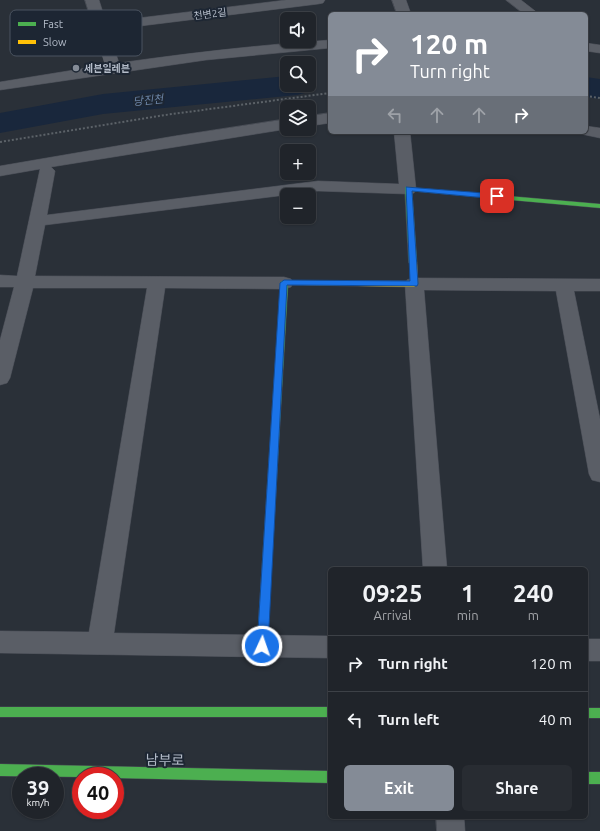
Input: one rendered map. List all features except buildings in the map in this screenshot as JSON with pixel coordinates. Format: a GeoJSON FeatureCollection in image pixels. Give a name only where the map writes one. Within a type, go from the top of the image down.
{"type":"FeatureCollection","features":[{"type":"Feature","properties":{"kind":"street"},"geometry":{"type":"LineString","coordinates":[[92,0],[95,10]]}},
{"type":"Feature","properties":{"kind":"street","name":"천변2길"},"geometry":{"type":"LineString","coordinates":[[142,22],[318,0]]}},
{"type":"Feature","properties":{"kind":"street"},"geometry":{"type":"LineString","coordinates":[[399,0],[403,12]]}},
{"type":"Feature","properties":{"kind":"street"},"geometry":{"type":"LineString","coordinates":[[513,0],[529,12]]}},
{"type":"Feature","properties":{"kind":"street"},"geometry":{"type":"LineString","coordinates":[[0,86],[113,68],[272,47],[328,44]]}},
{"type":"Feature","properties":{"kind":"street"},"geometry":{"type":"LineString","coordinates":[[588,47],[600,49]]}},
{"type":"Feature","properties":{"kind":"street"},"geometry":{"type":"LineString","coordinates":[[109,56],[113,68]]}},
{"type":"Feature","properties":{"kind":"street"},"geometry":{"type":"LineString","coordinates":[[316,120],[328,118]]}},
{"type":"Feature","properties":{"kind":"street"},"geometry":{"type":"LineString","coordinates":[[0,171],[182,139],[280,125]]}},
{"type":"Feature","properties":{"kind":"street"},"geometry":{"type":"LineString","coordinates":[[588,131],[600,133]]}},
{"type":"Feature","properties":{"kind":"street"},"geometry":{"type":"LineString","coordinates":[[402,134],[408,189],[435,567]]}},
{"type":"Feature","properties":{"kind":"street"},"geometry":{"type":"LineString","coordinates":[[0,378],[25,282],[47,171]]}},
{"type":"Feature","properties":{"kind":"street"},"geometry":{"type":"LineString","coordinates":[[38,221],[318,186],[408,189],[600,206]]}},
{"type":"Feature","properties":{"kind":"street"},"geometry":{"type":"LineString","coordinates":[[0,281],[600,285]]}},
{"type":"Feature","properties":{"kind":"street"},"geometry":{"type":"LineString","coordinates":[[100,644],[157,283]]}},
{"type":"Feature","properties":{"kind":"street"},"geometry":{"type":"LineString","coordinates":[[262,646],[284,283]]}},
{"type":"Feature","properties":{"kind":"street"},"geometry":{"type":"LineString","coordinates":[[564,285],[600,474]]}},
{"type":"Feature","properties":{"kind":"street"},"geometry":{"type":"LineString","coordinates":[[0,642],[328,647]]}},
{"type":"Feature","properties":{"kind":"street"},"geometry":{"type":"LineString","coordinates":[[588,650],[600,650]]}},
{"type":"Feature","properties":{"kind":"street"},"geometry":{"type":"LineString","coordinates":[[0,712],[328,712]]}},
{"type":"Feature","properties":{"kind":"street"},"geometry":{"type":"LineString","coordinates":[[588,712],[600,712]]}},
{"type":"Feature","properties":{"kind":"street","name":"남부로"},"geometry":{"type":"LineString","coordinates":[[0,770],[328,777]]}},
{"type":"Feature","properties":{"kind":"street"},"geometry":{"type":"LineString","coordinates":[[588,778],[600,778]]}},
{"type":"Feature","properties":{"kind":"street"},"geometry":{"type":"LineString","coordinates":[[450,819],[451,831]]}},
{"type":"Feature","properties":{"kind":"path"},"geometry":{"type":"LineString","coordinates":[[0,142],[127,121],[328,92]]}},
{"type":"Feature","properties":{"kind":"path"},"geometry":{"type":"LineString","coordinates":[[588,96],[600,98]]}},
{"type":"Feature","properties":{"kind":"waterway","name":"당진천"},"geometry":{"type":"LineString","coordinates":[[0,123],[103,104],[280,87]]}},
{"type":"Feature","properties":{"kind":"waterway","name":"당진천"},"geometry":{"type":"LineString","coordinates":[[588,87],[600,89]]}},
{"type":"Feature","properties":{"kind":"traffic: fast"},"geometry":{"type":"LineString","coordinates":[[413,263],[408,189],[600,206]]}},
{"type":"Feature","properties":{"kind":"traffic: fast"},"geometry":{"type":"LineString","coordinates":[[262,646],[284,283],[301,283]]}},
{"type":"Feature","properties":{"kind":"traffic: fast"},"geometry":{"type":"LineString","coordinates":[[0,712],[328,712]]}},
{"type":"Feature","properties":{"kind":"traffic: fast"},"geometry":{"type":"LineString","coordinates":[[588,713],[600,713]]}},
{"type":"Feature","properties":{"kind":"traffic: fast"},"geometry":{"type":"LineString","coordinates":[[0,770],[328,777]]}},
{"type":"Feature","properties":{"kind":"traffic: fast"},"geometry":{"type":"LineString","coordinates":[[588,778],[600,778]]}},
{"type":"Feature","properties":{"kind":"traffic: slow"},"geometry":{"type":"LineString","coordinates":[[301,283],[414,284],[413,263]]}},
{"type":"Feature","properties":{"kind":"place","name":"세븐일레븐"},"geometry":{"type":"Point","coordinates":[76,68]}},
{"type":"Feature","properties":{"kind":"route"},"geometry":{"type":"LineString","coordinates":[[262,646],[284,283],[414,284],[408,189],[497,196]]}}]}
